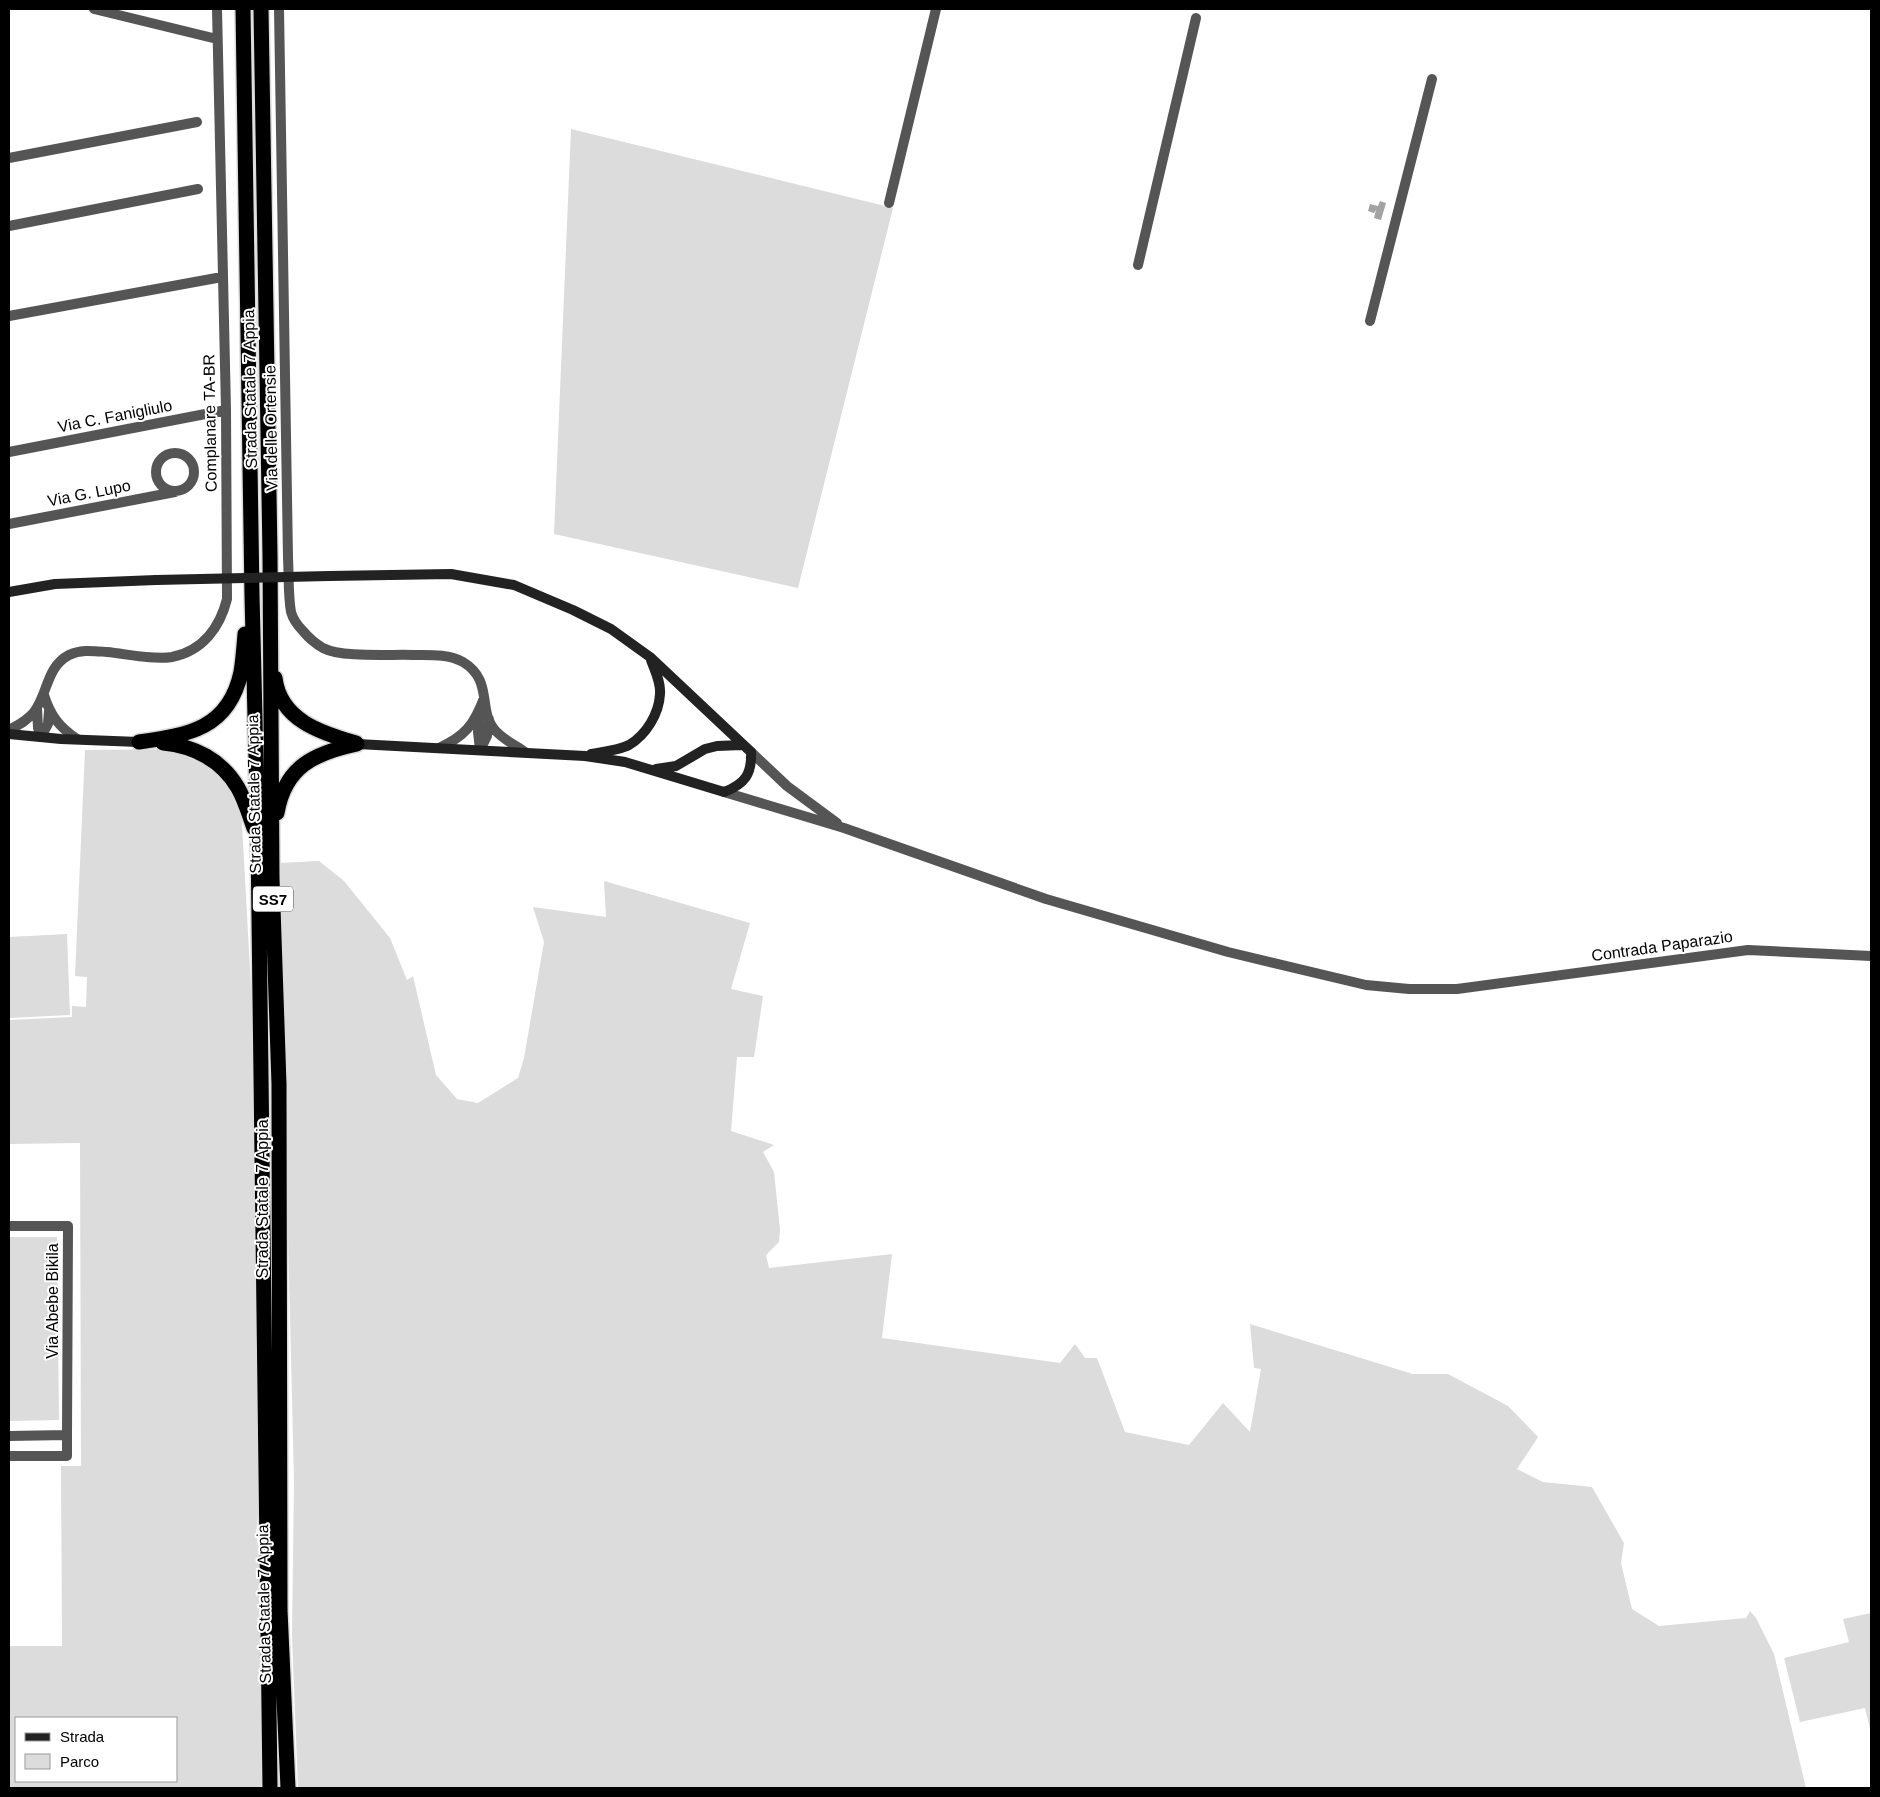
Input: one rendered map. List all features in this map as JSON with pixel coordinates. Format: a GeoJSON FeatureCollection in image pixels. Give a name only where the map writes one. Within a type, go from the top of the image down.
{"type":"FeatureCollection","features":[{"type":"Feature","properties":{"kind":"highway","name":"Strada Statale 7 Appia"},"geometry":{"type":"LineString","coordinates":[[243,9],[252,595],[258,839],[270,1788]]}},
{"type":"Feature","properties":{"kind":"highway","name":"Strada Statale 7 Appia"},"geometry":{"type":"LineString","coordinates":[[261,9],[270,555],[272,878],[279,1084],[280,1610],[288,1788]]}},
{"type":"Feature","properties":{"kind":"highway"},"geometry":{"type":"LineString","coordinates":[[139,742],[196,731],[213,721],[226,706],[234,692],[241,672],[252,595]]}},
{"type":"Feature","properties":{"kind":"highway"},"geometry":{"type":"LineString","coordinates":[[269,627],[273,643],[276,688],[286,707],[303,723],[326,735],[358,744]]}},
{"type":"Feature","properties":{"kind":"highway"},"geometry":{"type":"LineString","coordinates":[[139,742],[175,744],[207,755],[226,771],[238,788],[258,839]]}},
{"type":"Feature","properties":{"kind":"highway"},"geometry":{"type":"LineString","coordinates":[[272,878],[276,855],[276,815],[288,781],[299,768],[314,757],[336,748],[358,744]]}},
{"type":"Feature","properties":{"kind":"street"},"geometry":{"type":"LineString","coordinates":[[94,9],[217,39]]}},
{"type":"Feature","properties":{"kind":"street","name":"Complanare TA-BR"},"geometry":{"type":"LineString","coordinates":[[37,708],[53,670],[70,655],[86,650],[172,657],[201,644],[215,629],[223,615],[227,599],[226,410],[217,9]]}},
{"type":"Feature","properties":{"kind":"street","name":"Via delle Ortensie"},"geometry":{"type":"LineString","coordinates":[[279,9],[288,558],[291,613],[297,625],[307,636],[324,649],[348,654],[452,657],[463,662],[481,681],[489,718]]}},
{"type":"Feature","properties":{"kind":"street"},"geometry":{"type":"LineString","coordinates":[[889,203],[936,9]]}},
{"type":"Feature","properties":{"kind":"street"},"geometry":{"type":"LineString","coordinates":[[1138,265],[1196,18]]}},
{"type":"Feature","properties":{"kind":"street"},"geometry":{"type":"LineString","coordinates":[[1370,321],[1432,79]]}},
{"type":"Feature","properties":{"kind":"street"},"geometry":{"type":"LineString","coordinates":[[9,158],[197,122]]}},
{"type":"Feature","properties":{"kind":"street"},"geometry":{"type":"LineString","coordinates":[[9,226],[198,189]]}},
{"type":"Feature","properties":{"kind":"street"},"geometry":{"type":"LineString","coordinates":[[9,316],[222,277]]}},
{"type":"Feature","properties":{"kind":"street","name":"Via C. Fanigliulo"},"geometry":{"type":"LineString","coordinates":[[9,452],[226,410]]}},
{"type":"Feature","properties":{"kind":"street","name":"Via G. Lupo"},"geometry":{"type":"LineString","coordinates":[[9,524],[175,492]]}},
{"type":"Feature","properties":{"kind":"street"},"geometry":{"type":"LineString","coordinates":[[9,592],[55,584],[451,574],[514,585],[573,610],[611,629],[650,657],[787,786],[844,828]]}},
{"type":"Feature","properties":{"kind":"street"},"geometry":{"type":"LineString","coordinates":[[585,756],[628,746],[644,733],[655,714],[660,694],[658,676],[650,657]]}},
{"type":"Feature","properties":{"kind":"street"},"geometry":{"type":"LineString","coordinates":[[44,695],[49,711],[59,725],[77,739]]}},
{"type":"Feature","properties":{"kind":"street"},"geometry":{"type":"LineString","coordinates":[[439,748],[455,740],[468,730],[479,713],[485,697]]}},
{"type":"Feature","properties":{"kind":"street"},"geometry":{"type":"LineString","coordinates":[[9,730],[25,721],[37,708]]}},
{"type":"Feature","properties":{"kind":"street"},"geometry":{"type":"LineString","coordinates":[[37,708],[38,728],[41,737]]}},
{"type":"Feature","properties":{"kind":"street"},"geometry":{"type":"LineString","coordinates":[[41,737],[48,724],[49,711]]}},
{"type":"Feature","properties":{"kind":"street"},"geometry":{"type":"LineString","coordinates":[[479,713],[478,732],[480,750]]}},
{"type":"Feature","properties":{"kind":"street"},"geometry":{"type":"LineString","coordinates":[[489,718],[494,728],[525,752]]}},
{"type":"Feature","properties":{"kind":"street"},"geometry":{"type":"LineString","coordinates":[[480,750],[487,736],[489,718]]}},
{"type":"Feature","properties":{"kind":"street"},"geometry":{"type":"LineString","coordinates":[[9,734],[139,742]]}},
{"type":"Feature","properties":{"kind":"street"},"geometry":{"type":"LineString","coordinates":[[358,744],[585,756],[625,762],[844,828]]}},
{"type":"Feature","properties":{"kind":"street"},"geometry":{"type":"LineString","coordinates":[[653,769],[676,766],[705,748],[742,745]]}},
{"type":"Feature","properties":{"kind":"street"},"geometry":{"type":"LineString","coordinates":[[724,792],[737,787],[743,782],[748,774],[751,763],[751,752]]}},
{"type":"Feature","properties":{"kind":"street","name":"Contrada Paparazio"},"geometry":{"type":"LineString","coordinates":[[844,828],[1046,899],[1228,952],[1366,985],[1457,989],[1748,950],[1871,956]]}},
{"type":"Feature","properties":{"kind":"street","name":"Via Abebe Bikila"},"geometry":{"type":"LineString","coordinates":[[9,1226],[68,1226],[66,1435]]}},
{"type":"Feature","properties":{"kind":"street"},"geometry":{"type":"LineString","coordinates":[[9,1436],[66,1435],[67,1456],[9,1456]]}},
{"type":"Feature","properties":{"kind":"green space"},"geometry":{"type":"Polygon","coordinates":[[[571,129],[893,208],[798,588],[554,534],[571,129]]]}},
{"type":"Feature","properties":{"kind":"green space"},"geometry":{"type":"Polygon","coordinates":[[[180,749],[220,770],[241,806],[254,1042],[262,1476],[256,1534],[261,1565],[264,1788],[9,1788],[9,1646],[62,1646],[61,1466],[81,1466],[80,1143],[9,1144],[9,1020],[72,1017],[72,1006],[86,1007],[87,977],[75,976],[85,750],[180,749]]]}},
{"type":"Feature","properties":{"kind":"green space"},"geometry":{"type":"Polygon","coordinates":[[[319,861],[344,881],[390,938],[407,980],[413,976],[436,1075],[457,1099],[478,1103],[518,1078],[524,1058],[544,942],[533,907],[606,917],[604,881],[750,923],[731,989],[763,996],[754,1057],[737,1057],[731,1131],[774,1145],[763,1152],[774,1172],[780,1230],[779,1242],[766,1255],[769,1268],[892,1254],[882,1338],[1060,1363],[1075,1344],[1085,1358],[1097,1358],[1125,1432],[1189,1445],[1223,1403],[1250,1432],[1261,1369],[1254,1368],[1250,1324],[1413,1374],[1448,1374],[1508,1406],[1538,1437],[1517,1469],[1543,1482],[1592,1487],[1624,1543],[1621,1563],[1632,1609],[1659,1626],[1746,1618],[1750,1611],[1756,1618],[1774,1654],[1806,1788],[298,1788],[292,1636],[294,1481],[279,863],[319,861]]]}},
{"type":"Feature","properties":{"kind":"green space"},"geometry":{"type":"Polygon","coordinates":[[[67,934],[70,1015],[9,1018],[9,937],[67,934]]]}},
{"type":"Feature","properties":{"kind":"green space"},"geometry":{"type":"Polygon","coordinates":[[[9,1237],[57,1237],[59,1420],[9,1421],[9,1237]]]}},
{"type":"Feature","properties":{"kind":"green space"},"geometry":{"type":"Polygon","coordinates":[[[1871,1613],[1871,1733],[1865,1708],[1800,1722],[1784,1658],[1849,1642],[1843,1619],[1871,1613]]]}},
{"type":"Feature","properties":{"kind":"shaded area"},"geometry":{"type":"Polygon","coordinates":[[[1380,201],[1386,203],[1381,220],[1374,218],[1376,210],[1374,213],[1368,211],[1370,204],[1378,206],[1380,201]]]}}]}
